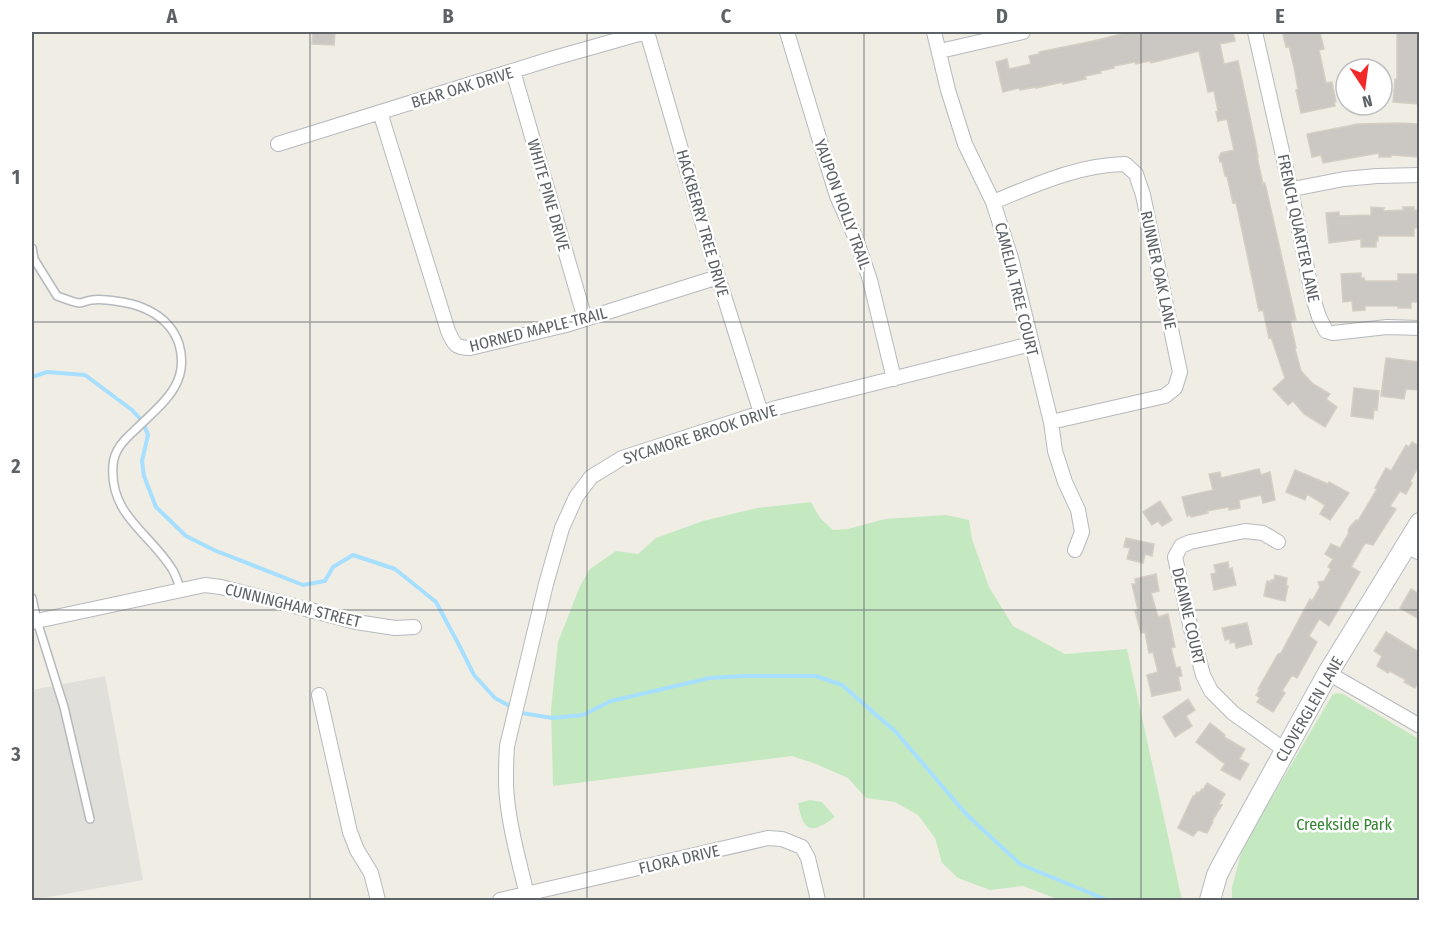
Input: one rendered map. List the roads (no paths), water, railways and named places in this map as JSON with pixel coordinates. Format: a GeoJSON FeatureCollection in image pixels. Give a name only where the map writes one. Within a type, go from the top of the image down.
{"type":"FeatureCollection","features":[{"type":"Feature","properties":{"kind":"street","name":"BEAR OAK DRIVE"},"geometry":{"type":"LineString","coordinates":[[278,144],[647,32]]}},
{"type":"Feature","properties":{"kind":"street","name":"HACKBERRY TREE DRIVE"},"geometry":{"type":"LineString","coordinates":[[647,32],[718,277],[761,413]]}},
{"type":"Feature","properties":{"kind":"street","name":"YAUPON HOLLY TRAIL"},"geometry":{"type":"LineString","coordinates":[[788,32],[837,196],[856,239],[870,280],[894,379]]}},
{"type":"Feature","properties":{"kind":"street","name":"CAMELIA TREE COURT"},"geometry":{"type":"LineString","coordinates":[[934,32],[948,90],[965,144],[993,202],[1011,258],[1051,422],[1054,451],[1078,510],[1082,532],[1075,550]]}},
{"type":"Feature","properties":{"kind":"street"},"geometry":{"type":"LineString","coordinates":[[940,51],[1023,32]]}},
{"type":"Feature","properties":{"kind":"street","name":"FRENCH QUARTER LANE"},"geometry":{"type":"LineString","coordinates":[[1255,32],[1313,298],[1326,331],[1333,333],[1387,327],[1419,328]]}},
{"type":"Feature","properties":{"kind":"street","name":"WHITE PINE DRIVE"},"geometry":{"type":"LineString","coordinates":[[513,71],[585,319]]}},
{"type":"Feature","properties":{"kind":"street","name":"HORNED MAPLE TRAIL"},"geometry":{"type":"LineString","coordinates":[[380,112],[448,331],[454,342],[461,348],[470,348],[555,328],[718,277]]}},
{"type":"Feature","properties":{"kind":"street","name":"RUNNER OAK LANE"},"geometry":{"type":"LineString","coordinates":[[993,202],[1049,179],[1106,164],[1125,164],[1137,174],[1143,195],[1180,372],[1175,388],[1165,396],[1051,422]]}},
{"type":"Feature","properties":{"kind":"street"},"geometry":{"type":"LineString","coordinates":[[1291,191],[1344,178],[1419,175]]}},
{"type":"Feature","properties":{"kind":"street","name":"SYCAMORE BROOK DRIVE"},"geometry":{"type":"LineString","coordinates":[[528,897],[511,829],[507,799],[507,746],[546,584],[562,528],[576,498],[591,477],[622,458],[761,413],[1031,344]]}},
{"type":"Feature","properties":{"kind":"street","name":"CLOVERGLEN LANE"},"geometry":{"type":"LineString","coordinates":[[1210,900],[1222,865],[1328,673],[1413,549],[1419,524]]}},
{"type":"Feature","properties":{"kind":"street","name":"DEANNE COURT"},"geometry":{"type":"LineString","coordinates":[[1278,542],[1263,533],[1245,531],[1190,542],[1181,546],[1175,557],[1203,675],[1211,691],[1233,713],[1286,751]]}},
{"type":"Feature","properties":{"kind":"street","name":"CUNNINGHAM STREET"},"geometry":{"type":"LineString","coordinates":[[34,622],[205,585],[221,587],[356,622],[395,628],[414,627]]}},
{"type":"Feature","properties":{"kind":"street"},"geometry":{"type":"LineString","coordinates":[[1328,673],[1419,726]]}},
{"type":"Feature","properties":{"kind":"street"},"geometry":{"type":"LineString","coordinates":[[319,695],[350,832],[370,873],[378,900]]}},
{"type":"Feature","properties":{"kind":"street","name":"FLORA DRIVE"},"geometry":{"type":"LineString","coordinates":[[500,900],[528,897],[768,838],[782,839],[802,848],[808,858],[818,900]]}},
{"type":"Feature","properties":{"kind":"lane"},"geometry":{"type":"LineString","coordinates":[[32,248],[34,259],[57,296],[79,303],[93,299],[141,307],[162,317],[177,339],[181,351],[182,368],[178,383],[165,400],[123,441],[116,453],[113,465],[114,483],[125,513],[173,570],[181,590]]}},
{"type":"Feature","properties":{"kind":"lane"},"geometry":{"type":"LineString","coordinates":[[32,598],[34,622],[64,707],[90,819]]}},
{"type":"Feature","properties":{"kind":"waterway"},"geometry":{"type":"LineString","coordinates":[[32,377],[47,372],[85,375],[132,410],[143,422],[148,435],[142,461],[144,476],[156,507],[186,536],[214,550],[303,585],[325,581],[333,567],[353,555],[395,569],[436,602],[474,675],[495,698],[522,713],[552,718],[583,715],[611,701],[710,678],[816,676],[842,685],[896,732],[966,814],[1020,864],[1107,900]]}},
{"type":"Feature","properties":{"kind":"park label","name":"Creekside Park"},"geometry":{"type":"Point","coordinates":[1344,824]}}]}
